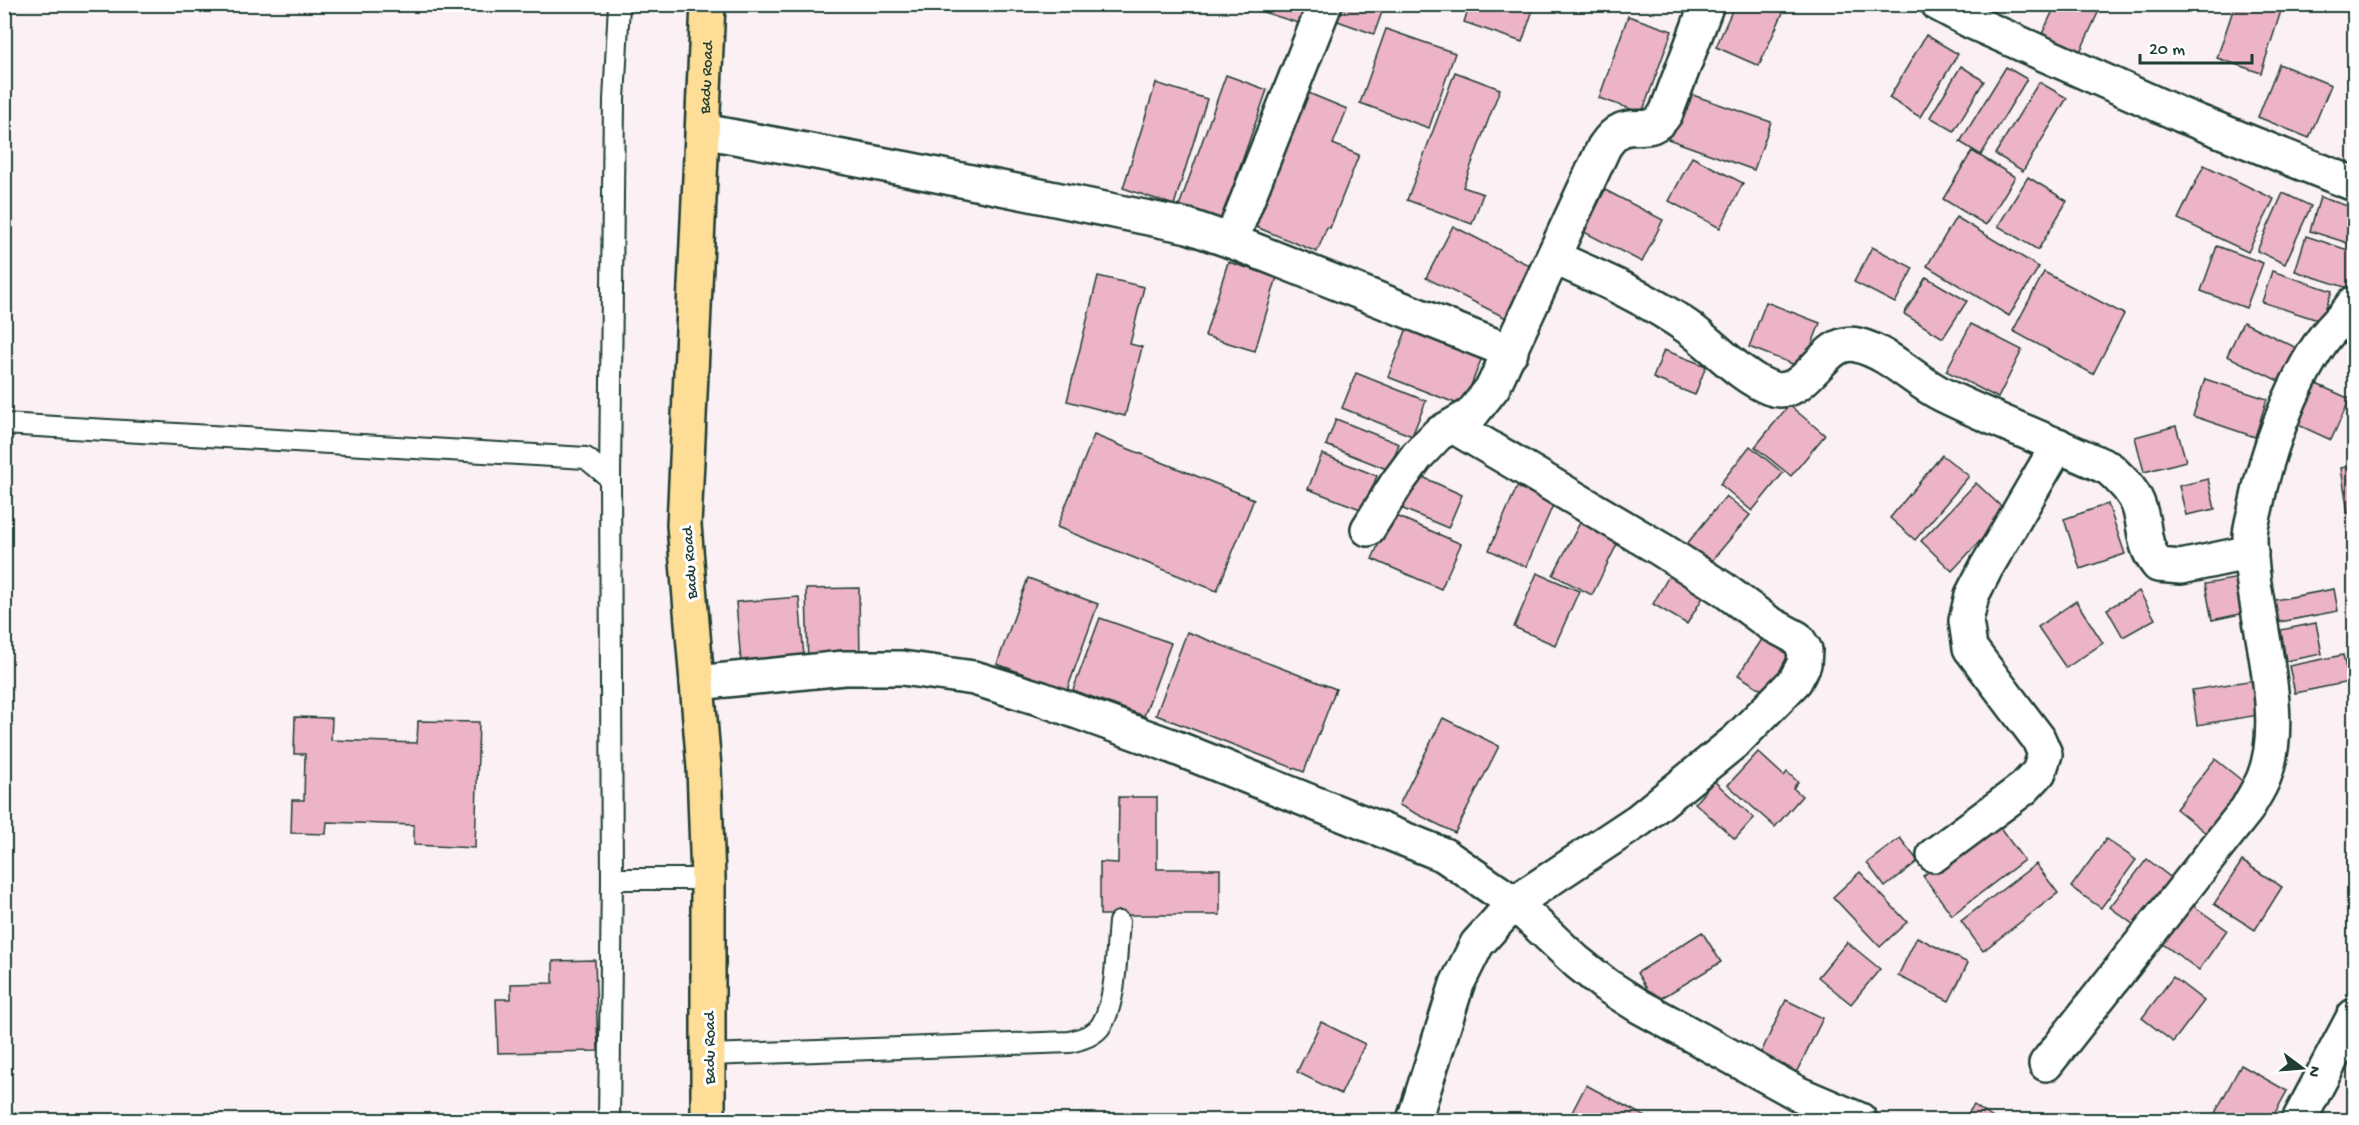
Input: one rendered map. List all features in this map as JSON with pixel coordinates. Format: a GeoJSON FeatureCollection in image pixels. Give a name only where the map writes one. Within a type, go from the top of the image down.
{"type":"FeatureCollection","features":[{"type":"Feature","properties":{"kind":"main road","name":"Badu Road"},"geometry":{"type":"LineString","coordinates":[[708,4],[684,525],[704,768],[708,879],[708,1120]]}},
{"type":"Feature","properties":{"kind":"street"},"geometry":{"type":"LineString","coordinates":[[1231,241],[1325,4]]}},
{"type":"Feature","properties":{"kind":"street"},"geometry":{"type":"LineString","coordinates":[[1368,529],[1417,456],[1438,434],[1471,415],[1493,387],[1604,147],[1611,135],[1620,129],[1632,126],[1649,128],[1659,124],[1666,113],[1707,4]]}},
{"type":"Feature","properties":{"kind":"street"},"geometry":{"type":"LineString","coordinates":[[1938,4],[1971,22],[2181,115],[2355,184]]}},
{"type":"Feature","properties":{"kind":"street"},"geometry":{"type":"LineString","coordinates":[[703,131],[1188,226],[1510,352]]}},
{"type":"Feature","properties":{"kind":"street"},"geometry":{"type":"LineString","coordinates":[[1552,257],[1615,284],[1654,305],[1690,329],[1751,378],[1771,389],[1791,388],[1811,374],[1837,346],[1855,344],[1877,352],[1941,394],[2110,469],[2131,490],[2139,505],[2148,551],[2158,565],[2181,567],[2251,552]]}},
{"type":"Feature","properties":{"kind":"street"},"geometry":{"type":"LineString","coordinates":[[2046,1064],[2247,809],[2264,777],[2272,744],[2273,712],[2250,535],[2258,494],[2290,400],[2322,341],[2355,303]]}},
{"type":"Feature","properties":{"kind":"street"},"geometry":{"type":"LineString","coordinates":[[1414,1120],[1457,984],[1477,944],[1514,903],[1639,820],[1737,740],[1795,681],[1804,664],[1805,650],[1797,638],[1769,623],[1688,567],[1453,426]]}},
{"type":"Feature","properties":{"kind":"street"},"geometry":{"type":"LineString","coordinates":[[1934,855],[2024,788],[2039,772],[2045,754],[2038,738],[1970,648],[1966,621],[1972,595],[1986,568],[2058,445]]}},
{"type":"Feature","properties":{"kind":"street"},"geometry":{"type":"LineString","coordinates":[[697,683],[844,668],[902,668],[974,678],[1042,699],[1169,745],[1444,855],[1514,903],[1577,962],[1606,985],[1639,1006],[1799,1094],[1860,1120]]}},
{"type":"Feature","properties":{"kind":"street"},"geometry":{"type":"LineString","coordinates":[[2299,1120],[2355,1016]]}},
{"type":"Feature","properties":{"kind":"lane"},"geometry":{"type":"LineString","coordinates":[[609,1120],[612,879],[610,478],[614,100],[619,4]]}},
{"type":"Feature","properties":{"kind":"lane"},"geometry":{"type":"LineString","coordinates":[[4,424],[586,458],[610,478]]}},
{"type":"Feature","properties":{"kind":"lane"},"geometry":{"type":"LineString","coordinates":[[612,879],[708,879]]}},
{"type":"Feature","properties":{"kind":"lane"},"geometry":{"type":"LineString","coordinates":[[708,1055],[1070,1042],[1088,1037],[1101,1026],[1108,1009],[1119,922]]}},
{"type":"Feature","properties":{"kind":"building"},"geometry":{"type":"Polygon","coordinates":[[[1251,4],[1318,4],[1311,27],[1250,8],[1251,4]]]}},
{"type":"Feature","properties":{"kind":"building"},"geometry":{"type":"Polygon","coordinates":[[[1341,4],[1385,4],[1374,34],[1335,20],[1341,4]]]}},
{"type":"Feature","properties":{"kind":"building"},"geometry":{"type":"Polygon","coordinates":[[[1470,4],[1535,4],[1522,42],[1464,22],[1470,4]]]}},
{"type":"Feature","properties":{"kind":"building"},"geometry":{"type":"Polygon","coordinates":[[[1735,4],[1777,4],[1785,8],[1759,66],[1716,47],[1735,4]]]}},
{"type":"Feature","properties":{"kind":"building"},"geometry":{"type":"Polygon","coordinates":[[[2056,4],[2102,4],[2074,65],[2036,47],[2056,4]]]}},
{"type":"Feature","properties":{"kind":"building"},"geometry":{"type":"Polygon","coordinates":[[[2235,4],[2262,4],[2281,11],[2261,73],[2217,58],[2235,4]]]}},
{"type":"Feature","properties":{"kind":"building"},"geometry":{"type":"Polygon","coordinates":[[[1628,16],[1672,31],[1642,113],[1599,98],[1628,16]]]}},
{"type":"Feature","properties":{"kind":"building"},"geometry":{"type":"Polygon","coordinates":[[[1386,29],[1455,53],[1429,128],[1360,103],[1386,29]]]}},
{"type":"Feature","properties":{"kind":"building"},"geometry":{"type":"Polygon","coordinates":[[[1926,35],[1958,54],[1920,117],[1889,98],[1926,35]]]}},
{"type":"Feature","properties":{"kind":"building"},"geometry":{"type":"Polygon","coordinates":[[[2279,64],[2331,85],[2309,138],[2258,117],[2279,64]]]}},
{"type":"Feature","properties":{"kind":"building"},"geometry":{"type":"Polygon","coordinates":[[[1961,66],[1984,81],[1954,131],[1930,117],[1961,66]]]}},
{"type":"Feature","properties":{"kind":"building"},"geometry":{"type":"Polygon","coordinates":[[[2006,67],[2027,79],[1981,155],[1960,142],[2006,67]]]}},
{"type":"Feature","properties":{"kind":"building"},"geometry":{"type":"Polygon","coordinates":[[[1455,72],[1500,89],[1463,187],[1483,194],[1472,224],[1407,200],[1455,72]]]}},
{"type":"Feature","properties":{"kind":"building"},"geometry":{"type":"Polygon","coordinates":[[[1226,75],[1267,90],[1220,224],[1178,209],[1226,75]]]}},
{"type":"Feature","properties":{"kind":"building"},"geometry":{"type":"Polygon","coordinates":[[[2039,82],[2067,98],[2023,171],[1995,154],[2039,82]]]}},
{"type":"Feature","properties":{"kind":"building"},"geometry":{"type":"Polygon","coordinates":[[[1156,83],[1207,99],[1174,205],[1123,188],[1156,83]]]}},
{"type":"Feature","properties":{"kind":"building"},"geometry":{"type":"Polygon","coordinates":[[[1306,92],[1347,109],[1333,144],[1359,155],[1330,228],[1327,227],[1317,252],[1254,226],[1306,92]]]}},
{"type":"Feature","properties":{"kind":"building"},"geometry":{"type":"Polygon","coordinates":[[[1684,92],[1771,122],[1754,170],[1668,139],[1684,92]]]}},
{"type":"Feature","properties":{"kind":"building"},"geometry":{"type":"Polygon","coordinates":[[[1972,151],[2015,177],[1986,225],[1943,199],[1972,151]]]}},
{"type":"Feature","properties":{"kind":"building"},"geometry":{"type":"Polygon","coordinates":[[[1692,157],[1743,183],[1720,228],[1669,201],[1692,157]]]}},
{"type":"Feature","properties":{"kind":"building"},"geometry":{"type":"Polygon","coordinates":[[[2204,165],[2274,199],[2248,252],[2178,219],[2204,165]]]}},
{"type":"Feature","properties":{"kind":"building"},"geometry":{"type":"Polygon","coordinates":[[[2028,177],[2067,201],[2038,250],[1998,226],[2028,177]]]}},
{"type":"Feature","properties":{"kind":"building"},"geometry":{"type":"Polygon","coordinates":[[[1605,190],[1663,220],[1642,262],[1584,232],[1605,190]]]}},
{"type":"Feature","properties":{"kind":"building"},"geometry":{"type":"Polygon","coordinates":[[[2283,193],[2311,206],[2285,264],[2257,251],[2283,193]]]}},
{"type":"Feature","properties":{"kind":"building"},"geometry":{"type":"Polygon","coordinates":[[[2320,197],[2354,208],[2354,245],[2310,231],[2320,197]]]}},
{"type":"Feature","properties":{"kind":"building"},"geometry":{"type":"Polygon","coordinates":[[[1956,217],[2039,267],[2009,316],[1927,266],[1956,217]]]}},
{"type":"Feature","properties":{"kind":"building"},"geometry":{"type":"Polygon","coordinates":[[[1453,226],[1536,269],[1510,320],[1426,278],[1453,226]]]}},
{"type":"Feature","properties":{"kind":"building"},"geometry":{"type":"Polygon","coordinates":[[[2306,236],[2354,252],[2354,290],[2295,271],[2306,236]]]}},
{"type":"Feature","properties":{"kind":"building"},"geometry":{"type":"Polygon","coordinates":[[[2217,246],[2263,263],[2246,308],[2201,291],[2217,246]]]}},
{"type":"Feature","properties":{"kind":"building"},"geometry":{"type":"Polygon","coordinates":[[[1872,247],[1913,268],[1895,303],[1854,282],[1872,247]]]}},
{"type":"Feature","properties":{"kind":"building"},"geometry":{"type":"Polygon","coordinates":[[[1228,262],[1277,277],[1255,351],[1205,336],[1228,262]]]}},
{"type":"Feature","properties":{"kind":"building"},"geometry":{"type":"Polygon","coordinates":[[[2272,271],[2332,291],[2321,321],[2262,302],[2272,271]]]}},
{"type":"Feature","properties":{"kind":"building"},"geometry":{"type":"Polygon","coordinates":[[[2044,272],[2124,314],[2093,374],[2013,331],[2044,272]]]}},
{"type":"Feature","properties":{"kind":"building"},"geometry":{"type":"Polygon","coordinates":[[[1098,276],[1144,287],[1130,344],[1142,347],[1125,416],[1067,401],[1098,276]]]}},
{"type":"Feature","properties":{"kind":"building"},"geometry":{"type":"Polygon","coordinates":[[[1926,277],[1967,301],[1943,338],[1904,314],[1926,277]]]}},
{"type":"Feature","properties":{"kind":"building"},"geometry":{"type":"Polygon","coordinates":[[[1766,302],[1820,323],[1803,368],[1749,347],[1766,302]]]}},
{"type":"Feature","properties":{"kind":"building"},"geometry":{"type":"Polygon","coordinates":[[[2243,322],[2303,351],[2287,385],[2227,356],[2243,322]]]}},
{"type":"Feature","properties":{"kind":"building"},"geometry":{"type":"Polygon","coordinates":[[[1409,323],[1484,352],[1463,406],[1388,377],[1409,323]]]}},
{"type":"Feature","properties":{"kind":"building"},"geometry":{"type":"Polygon","coordinates":[[[1971,324],[2022,350],[1998,398],[1946,371],[1971,324]]]}},
{"type":"Feature","properties":{"kind":"building"},"geometry":{"type":"Polygon","coordinates":[[[1664,350],[1706,366],[1695,395],[1653,378],[1664,350]]]}},
{"type":"Feature","properties":{"kind":"building"},"geometry":{"type":"Polygon","coordinates":[[[1356,373],[1426,401],[1412,436],[1342,408],[1356,373]]]}},
{"type":"Feature","properties":{"kind":"building"},"geometry":{"type":"Polygon","coordinates":[[[2205,379],[2267,399],[2255,437],[2193,416],[2205,379]]]}},
{"type":"Feature","properties":{"kind":"building"},"geometry":{"type":"Polygon","coordinates":[[[2314,383],[2350,399],[2331,440],[2296,424],[2314,383]]]}},
{"type":"Feature","properties":{"kind":"building"},"geometry":{"type":"Polygon","coordinates":[[[1789,405],[1825,435],[1791,476],[1755,447],[1789,405]]]}},
{"type":"Feature","properties":{"kind":"building"},"geometry":{"type":"Polygon","coordinates":[[[1336,419],[1399,444],[1389,470],[1326,445],[1336,419]]]}},
{"type":"Feature","properties":{"kind":"building"},"geometry":{"type":"Polygon","coordinates":[[[2176,426],[2186,461],[2144,472],[2135,437],[2176,426]]]}},
{"type":"Feature","properties":{"kind":"building"},"geometry":{"type":"Polygon","coordinates":[[[1094,435],[1254,499],[1217,591],[1057,527],[1094,435]]]}},
{"type":"Feature","properties":{"kind":"building"},"geometry":{"type":"Polygon","coordinates":[[[1750,446],[1783,473],[1752,511],[1720,484],[1750,446]]]}},
{"type":"Feature","properties":{"kind":"building"},"geometry":{"type":"Polygon","coordinates":[[[1322,454],[1377,476],[1363,510],[1308,489],[1322,454]]]}},
{"type":"Feature","properties":{"kind":"building"},"geometry":{"type":"Polygon","coordinates":[[[1942,455],[1969,476],[1915,540],[1890,518],[1942,455]]]}},
{"type":"Feature","properties":{"kind":"building"},"geometry":{"type":"Polygon","coordinates":[[[2354,466],[2354,512],[2348,513],[2341,468],[2354,466]]]}},
{"type":"Feature","properties":{"kind":"building"},"geometry":{"type":"Polygon","coordinates":[[[1416,474],[1462,495],[1448,528],[1401,508],[1416,474]]]}},
{"type":"Feature","properties":{"kind":"building"},"geometry":{"type":"Polygon","coordinates":[[[2208,479],[2215,509],[2186,515],[2179,486],[2208,479]]]}},
{"type":"Feature","properties":{"kind":"building"},"geometry":{"type":"Polygon","coordinates":[[[1976,483],[2007,512],[1952,571],[1921,541],[1976,483]]]}},
{"type":"Feature","properties":{"kind":"building"},"geometry":{"type":"Polygon","coordinates":[[[1517,487],[1554,503],[1526,567],[1489,550],[1517,487]]]}},
{"type":"Feature","properties":{"kind":"building"},"geometry":{"type":"Polygon","coordinates":[[[1726,496],[1750,515],[1705,569],[1682,550],[1726,496]]]}},
{"type":"Feature","properties":{"kind":"building"},"geometry":{"type":"Polygon","coordinates":[[[2108,504],[2125,554],[2080,569],[2064,519],[2108,504]]]}},
{"type":"Feature","properties":{"kind":"building"},"geometry":{"type":"Polygon","coordinates":[[[1392,514],[1461,544],[1441,589],[1372,559],[1392,514]]]}},
{"type":"Feature","properties":{"kind":"building"},"geometry":{"type":"Polygon","coordinates":[[[1584,515],[1622,534],[1592,595],[1553,575],[1584,515]]]}},
{"type":"Feature","properties":{"kind":"building"},"geometry":{"type":"Polygon","coordinates":[[[1537,573],[1579,591],[1555,645],[1514,627],[1537,573]]]}},
{"type":"Feature","properties":{"kind":"building"},"geometry":{"type":"Polygon","coordinates":[[[1670,574],[1705,594],[1687,624],[1653,604],[1670,574]]]}},
{"type":"Feature","properties":{"kind":"building"},"geometry":{"type":"Polygon","coordinates":[[[2244,577],[2250,612],[2212,620],[2205,584],[2244,577]]]}},
{"type":"Feature","properties":{"kind":"building"},"geometry":{"type":"Polygon","coordinates":[[[1028,578],[1098,604],[1067,690],[997,664],[1028,578]]]}},
{"type":"Feature","properties":{"kind":"building"},"geometry":{"type":"Polygon","coordinates":[[[859,588],[860,665],[808,666],[806,589],[859,588]]]}},
{"type":"Feature","properties":{"kind":"building"},"geometry":{"type":"Polygon","coordinates":[[[2334,589],[2338,611],[2269,624],[2265,602],[2334,589]]]}},
{"type":"Feature","properties":{"kind":"building"},"geometry":{"type":"Polygon","coordinates":[[[2139,591],[2155,619],[2123,637],[2107,609],[2139,591]]]}},
{"type":"Feature","properties":{"kind":"building"},"geometry":{"type":"Polygon","coordinates":[[[799,597],[805,670],[742,675],[736,602],[799,597]]]}},
{"type":"Feature","properties":{"kind":"building"},"geometry":{"type":"Polygon","coordinates":[[[2076,601],[2103,643],[2066,668],[2038,627],[2076,601]]]}},
{"type":"Feature","properties":{"kind":"building"},"geometry":{"type":"Polygon","coordinates":[[[1100,618],[1171,643],[1144,716],[1073,690],[1100,618]]]}},
{"type":"Feature","properties":{"kind":"building"},"geometry":{"type":"Polygon","coordinates":[[[2316,623],[2322,654],[2286,661],[2281,630],[2316,623]]]}},
{"type":"Feature","properties":{"kind":"building"},"geometry":{"type":"Polygon","coordinates":[[[1187,632],[1336,689],[1304,772],[1156,715],[1187,632]]]}},
{"type":"Feature","properties":{"kind":"building"},"geometry":{"type":"Polygon","coordinates":[[[1763,638],[1798,660],[1773,697],[1738,675],[1763,638]]]}},
{"type":"Feature","properties":{"kind":"building"},"geometry":{"type":"Polygon","coordinates":[[[2343,655],[2349,682],[2295,693],[2289,666],[2343,655]]]}},
{"type":"Feature","properties":{"kind":"building"},"geometry":{"type":"Polygon","coordinates":[[[2254,680],[2259,715],[2197,725],[2192,690],[2254,680]]]}},
{"type":"Feature","properties":{"kind":"building"},"geometry":{"type":"Polygon","coordinates":[[[295,717],[332,718],[331,740],[417,743],[418,721],[479,722],[475,848],[414,845],[414,825],[327,822],[326,834],[291,833],[292,800],[304,800],[305,754],[294,754],[295,717]]]}},
{"type":"Feature","properties":{"kind":"building"},"geometry":{"type":"Polygon","coordinates":[[[1443,718],[1499,746],[1455,833],[1399,805],[1443,718]]]}},
{"type":"Feature","properties":{"kind":"building"},"geometry":{"type":"Polygon","coordinates":[[[1758,752],[1784,776],[1787,772],[1798,782],[1793,788],[1802,796],[1775,827],[1728,785],[1758,752]]]}},
{"type":"Feature","properties":{"kind":"building"},"geometry":{"type":"Polygon","coordinates":[[[2215,759],[2250,787],[2211,837],[2176,809],[2215,759]]]}},
{"type":"Feature","properties":{"kind":"building"},"geometry":{"type":"Polygon","coordinates":[[[1714,781],[1754,818],[1735,839],[1695,803],[1714,781]]]}},
{"type":"Feature","properties":{"kind":"building"},"geometry":{"type":"Polygon","coordinates":[[[1119,797],[1157,797],[1157,869],[1220,869],[1220,915],[1100,915],[1100,862],[1118,863],[1119,797]]]}},
{"type":"Feature","properties":{"kind":"building"},"geometry":{"type":"Polygon","coordinates":[[[1996,822],[2024,860],[1952,915],[1923,876],[1996,822]]]}},
{"type":"Feature","properties":{"kind":"building"},"geometry":{"type":"Polygon","coordinates":[[[1900,838],[1918,861],[1885,887],[1867,863],[1900,838]]]}},
{"type":"Feature","properties":{"kind":"building"},"geometry":{"type":"Polygon","coordinates":[[[2106,839],[2136,860],[2101,908],[2071,887],[2106,839]]]}},
{"type":"Feature","properties":{"kind":"building"},"geometry":{"type":"Polygon","coordinates":[[[2147,859],[2179,884],[2142,931],[2110,907],[2147,859]]]}},
{"type":"Feature","properties":{"kind":"building"},"geometry":{"type":"Polygon","coordinates":[[[2242,861],[2282,887],[2255,930],[2214,904],[2242,861]]]}},
{"type":"Feature","properties":{"kind":"building"},"geometry":{"type":"Polygon","coordinates":[[[2036,864],[2058,893],[1983,951],[1961,921],[2036,864]]]}},
{"type":"Feature","properties":{"kind":"building"},"geometry":{"type":"Polygon","coordinates":[[[1860,872],[1907,922],[1880,947],[1833,897],[1860,872]]]}},
{"type":"Feature","properties":{"kind":"building"},"geometry":{"type":"Polygon","coordinates":[[[2184,899],[2227,930],[2199,970],[2156,939],[2184,899]]]}},
{"type":"Feature","properties":{"kind":"building"},"geometry":{"type":"Polygon","coordinates":[[[1702,932],[1721,962],[1655,1002],[1637,973],[1702,932]]]}},
{"type":"Feature","properties":{"kind":"building"},"geometry":{"type":"Polygon","coordinates":[[[1917,937],[1968,963],[1949,1001],[1898,976],[1917,937]]]}},
{"type":"Feature","properties":{"kind":"building"},"geometry":{"type":"Polygon","coordinates":[[[1847,942],[1880,969],[1851,1004],[1818,977],[1847,942]]]}},
{"type":"Feature","properties":{"kind":"building"},"geometry":{"type":"Polygon","coordinates":[[[595,960],[598,1051],[498,1053],[496,999],[511,999],[511,984],[553,983],[553,961],[595,960]]]}},
{"type":"Feature","properties":{"kind":"building"},"geometry":{"type":"Polygon","coordinates":[[[2173,977],[2204,1001],[2173,1042],[2142,1018],[2173,977]]]}},
{"type":"Feature","properties":{"kind":"building"},"geometry":{"type":"Polygon","coordinates":[[[1786,1000],[1823,1018],[1793,1079],[1757,1061],[1786,1000]]]}},
{"type":"Feature","properties":{"kind":"building"},"geometry":{"type":"Polygon","coordinates":[[[1321,1022],[1365,1044],[1341,1094],[1297,1072],[1321,1022]]]}},
{"type":"Feature","properties":{"kind":"building"},"geometry":{"type":"Polygon","coordinates":[[[2241,1065],[2287,1091],[2271,1120],[2225,1120],[2214,1115],[2241,1065]]]}},
{"type":"Feature","properties":{"kind":"building"},"geometry":{"type":"Polygon","coordinates":[[[1586,1085],[1648,1118],[1647,1120],[1574,1120],[1569,1118],[1586,1085]]]}},
{"type":"Feature","properties":{"kind":"building"},"geometry":{"type":"Polygon","coordinates":[[[1974,1105],[1996,1120],[1963,1120],[1974,1105]]]}}]}
